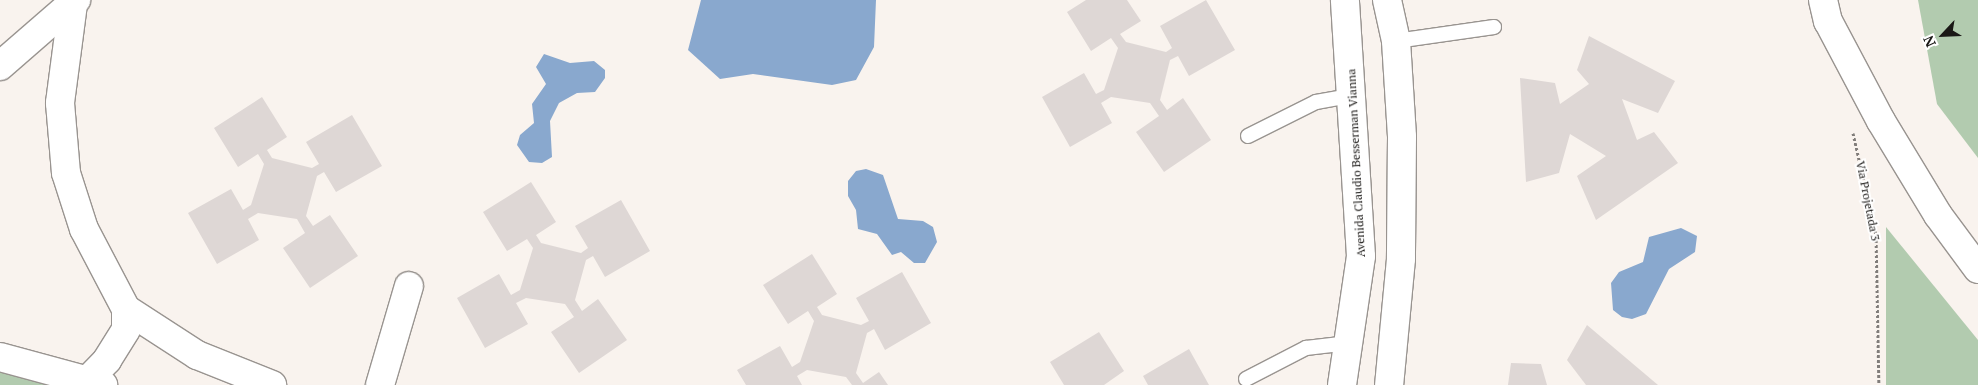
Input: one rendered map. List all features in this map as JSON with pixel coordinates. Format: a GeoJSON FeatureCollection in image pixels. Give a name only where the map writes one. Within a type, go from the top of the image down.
{"type":"FeatureCollection","features":[{"type":"Feature","properties":{"kind":"street","name":"Avenida Claudio Besserman Vianna"},"geometry":{"type":"LineString","coordinates":[[1342,385],[1361,256],[1354,95],[1345,0]]}},
{"type":"Feature","properties":{"kind":"street"},"geometry":{"type":"LineString","coordinates":[[1387,0],[1396,41],[1401,259],[1389,385]]}},
{"type":"Feature","properties":{"kind":"street"},"geometry":{"type":"LineString","coordinates":[[1822,0],[1828,21],[1881,121],[1938,215],[1978,270]]}},
{"type":"Feature","properties":{"kind":"street"},"geometry":{"type":"LineString","coordinates":[[0,66],[75,2]]}},
{"type":"Feature","properties":{"kind":"street"},"geometry":{"type":"LineString","coordinates":[[0,357],[95,383],[126,329],[126,309],[84,229],[66,173],[60,103],[75,2]]}},
{"type":"Feature","properties":{"kind":"street"},"geometry":{"type":"LineString","coordinates":[[1361,256],[1401,259]]}},
{"type":"Feature","properties":{"kind":"street"},"geometry":{"type":"LineString","coordinates":[[380,385],[409,286]]}},
{"type":"Feature","properties":{"kind":"street"},"geometry":{"type":"LineString","coordinates":[[126,309],[196,355],[272,385]]}},
{"type":"Feature","properties":{"kind":"lane"},"geometry":{"type":"LineString","coordinates":[[1396,41],[1494,27]]}},
{"type":"Feature","properties":{"kind":"lane"},"geometry":{"type":"LineString","coordinates":[[1248,136],[1316,102],[1354,95]]}},
{"type":"Feature","properties":{"kind":"lane"},"geometry":{"type":"LineString","coordinates":[[1246,379],[1306,348],[1349,342]]}},
{"type":"Feature","properties":{"kind":"path","name":"Via Projetada 3"},"geometry":{"type":"LineString","coordinates":[[1852,128],[1876,235],[1879,385]]}},
{"type":"Feature","properties":{"kind":"green space"},"geometry":{"type":"Polygon","coordinates":[[[1918,0],[1978,0],[1978,158],[1937,104],[1918,0]]]}},
{"type":"Feature","properties":{"kind":"green space"},"geometry":{"type":"Polygon","coordinates":[[[1886,227],[1978,340],[1978,385],[1886,385],[1886,227]]]}},
{"type":"Feature","properties":{"kind":"green space"},"geometry":{"type":"Polygon","coordinates":[[[0,360],[92,385],[0,385],[0,360]]]}},
{"type":"Feature","properties":{"kind":"water"},"geometry":{"type":"Polygon","coordinates":[[[701,0],[876,0],[874,47],[856,80],[832,85],[753,74],[720,79],[688,50],[701,0]]]}},
{"type":"Feature","properties":{"kind":"water"},"geometry":{"type":"Polygon","coordinates":[[[544,54],[570,63],[594,61],[605,70],[605,78],[595,92],[577,93],[559,103],[550,121],[552,157],[542,163],[529,162],[517,145],[520,135],[534,123],[532,104],[546,84],[536,67],[544,54]]]}},
{"type":"Feature","properties":{"kind":"water"},"geometry":{"type":"Polygon","coordinates":[[[866,169],[883,175],[898,219],[923,221],[933,227],[937,242],[925,263],[914,263],[901,252],[892,255],[877,234],[858,229],[856,210],[848,196],[848,181],[856,171],[866,169]]]}},
{"type":"Feature","properties":{"kind":"water"},"geometry":{"type":"Polygon","coordinates":[[[1681,228],[1697,236],[1695,252],[1669,269],[1646,314],[1632,319],[1622,317],[1613,310],[1611,283],[1619,272],[1643,262],[1649,237],[1681,228]]]}},
{"type":"Feature","properties":{"kind":"building"},"geometry":{"type":"Polygon","coordinates":[[[1086,0],[1127,0],[1141,21],[1120,34],[1126,42],[1166,52],[1172,48],[1160,26],[1206,0],[1235,50],[1189,76],[1178,56],[1170,60],[1160,100],[1167,110],[1183,98],[1211,140],[1164,172],[1136,132],[1159,116],[1150,103],[1111,97],[1101,103],[1112,123],[1070,147],[1042,97],[1084,73],[1096,94],[1104,90],[1118,48],[1111,38],[1091,51],[1067,12],[1086,0]]]}},
{"type":"Feature","properties":{"kind":"building"},"geometry":{"type":"Polygon","coordinates":[[[1589,36],[1675,81],[1658,113],[1622,99],[1637,140],[1654,132],[1678,163],[1596,220],[1577,176],[1606,156],[1570,134],[1559,173],[1526,182],[1520,78],[1555,83],[1560,104],[1589,84],[1577,70],[1589,36]]]}},
{"type":"Feature","properties":{"kind":"building"},"geometry":{"type":"Polygon","coordinates":[[[262,97],[287,137],[267,150],[272,158],[312,168],[319,164],[306,142],[352,115],[382,166],[336,192],[324,172],[317,176],[306,216],[313,226],[330,215],[358,256],[310,288],[283,248],[305,233],[297,219],[258,213],[248,219],[259,240],[217,264],[188,213],[231,189],[243,210],[251,205],[264,164],[258,154],[238,167],[214,128],[262,97]]]}},
{"type":"Feature","properties":{"kind":"building"},"geometry":{"type":"Polygon","coordinates":[[[531,182],[556,222],[536,235],[541,243],[581,253],[588,248],[575,226],[621,200],[650,251],[605,277],[593,256],[586,260],[575,300],[582,311],[598,299],[627,340],[579,373],[551,332],[574,317],[565,304],[526,298],[516,303],[528,324],[485,348],[457,298],[499,274],[511,295],[520,290],[533,248],[527,239],[507,251],[483,212],[531,182]]]}},
{"type":"Feature","properties":{"kind":"building"},"geometry":{"type":"Polygon","coordinates":[[[812,254],[837,294],[817,307],[822,315],[861,325],[869,321],[856,298],[902,272],[931,323],[885,350],[874,329],[867,333],[856,373],[863,383],[879,372],[888,385],[852,385],[846,377],[807,370],[797,376],[802,385],[746,385],[737,370],[780,346],[792,367],[800,362],[814,321],[808,311],[788,324],[763,285],[812,254]]]}},
{"type":"Feature","properties":{"kind":"building"},"geometry":{"type":"Polygon","coordinates":[[[1587,325],[1658,385],[1586,385],[1567,360],[1587,325]]]}},
{"type":"Feature","properties":{"kind":"building"},"geometry":{"type":"Polygon","coordinates":[[[1099,332],[1124,371],[1104,385],[1064,385],[1050,362],[1099,332]]]}},
{"type":"Feature","properties":{"kind":"building"},"geometry":{"type":"Polygon","coordinates":[[[1189,349],[1209,385],[1148,385],[1143,376],[1189,349]]]}},
{"type":"Feature","properties":{"kind":"building"},"geometry":{"type":"Polygon","coordinates":[[[1511,363],[1541,364],[1547,385],[1508,385],[1511,363]]]}}]}
